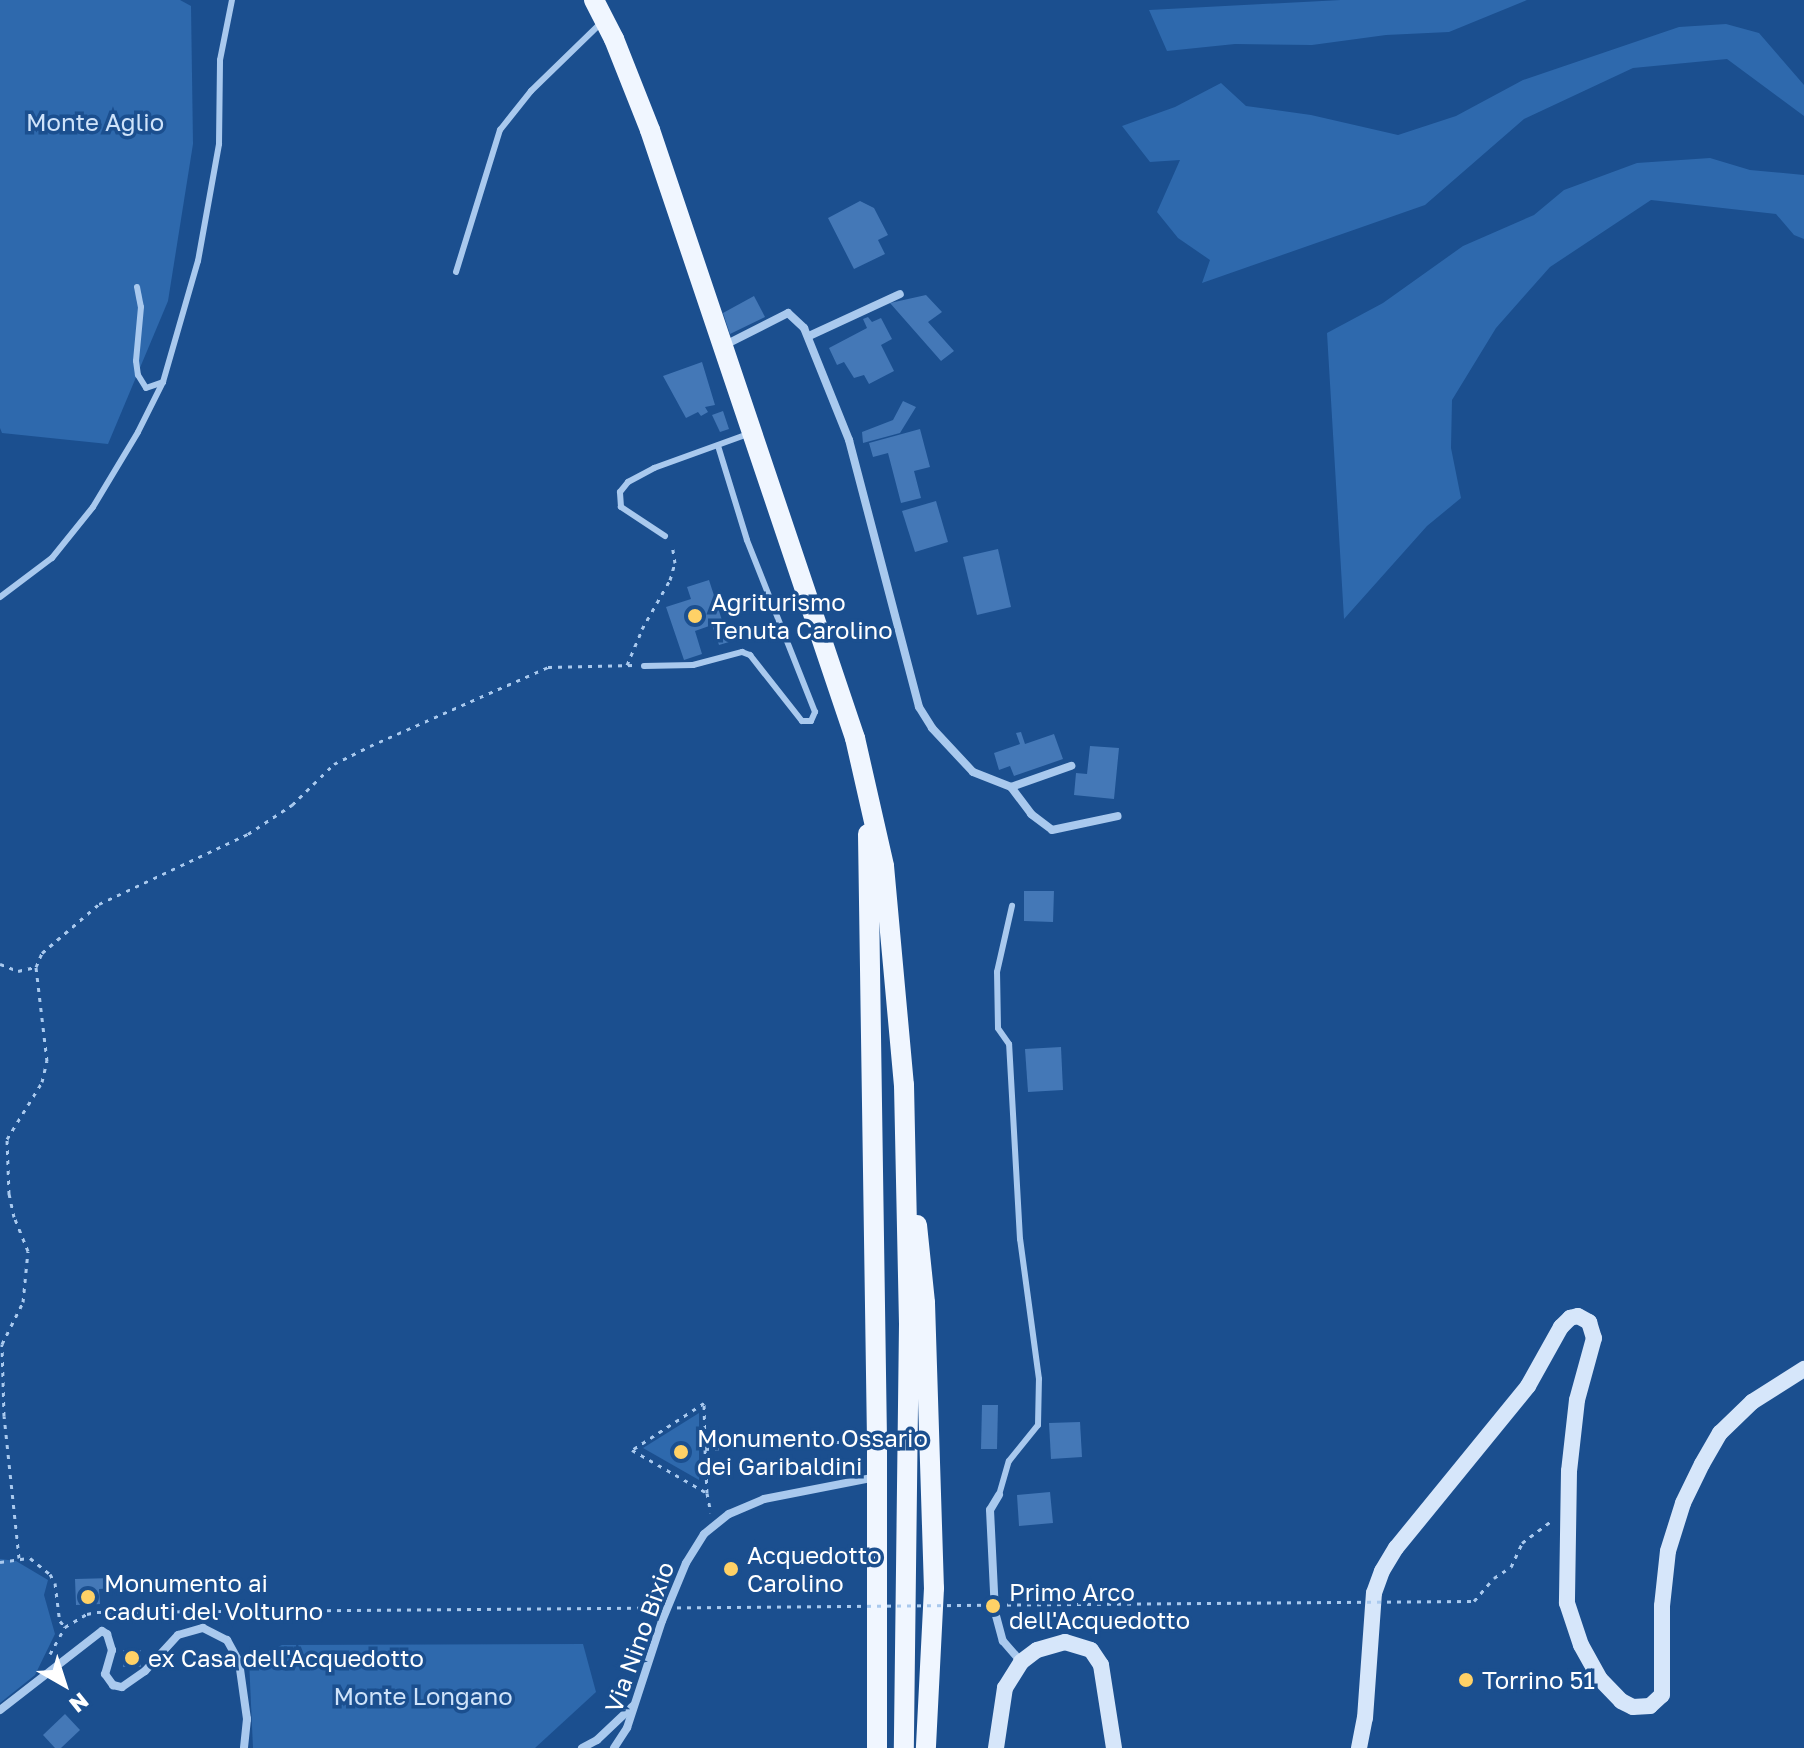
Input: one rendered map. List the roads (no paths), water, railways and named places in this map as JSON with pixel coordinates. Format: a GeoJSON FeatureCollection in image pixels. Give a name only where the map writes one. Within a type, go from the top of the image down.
{"type":"FeatureCollection","features":[{"type":"Feature","properties":{"kind":"main road"},"geometry":{"type":"LineString","coordinates":[[594,0],[650,130],[855,738],[884,866],[925,1303],[934,1588],[926,1748]]}},
{"type":"Feature","properties":{"kind":"main road"},"geometry":{"type":"LineString","coordinates":[[866,794],[877,1440],[877,1748]]}},
{"type":"Feature","properties":{"kind":"main road"},"geometry":{"type":"LineString","coordinates":[[904,1085],[909,1324],[904,1748]]}},
{"type":"Feature","properties":{"kind":"main road"},"geometry":{"type":"LineString","coordinates":[[1359,1748],[1365,1718],[1374,1593],[1382,1571],[1396,1548],[1528,1386],[1561,1327],[1570,1318],[1578,1316],[1593,1327],[1594,1338],[1577,1400],[1566,1511],[1567,1603],[1581,1645],[1599,1678],[1621,1701],[1633,1707],[1650,1706],[1661,1699],[1664,1687],[1661,1651],[1665,1579],[1668,1551],[1683,1503],[1720,1433],[1752,1402],[1804,1369]]}},
{"type":"Feature","properties":{"kind":"main road"},"geometry":{"type":"LineString","coordinates":[[996,1748],[1005,1688],[1021,1662],[1037,1650],[1060,1642],[1074,1643],[1091,1650],[1103,1671],[1114,1748]]}},
{"type":"Feature","properties":{"kind":"street"},"geometry":{"type":"LineString","coordinates":[[809,336],[900,294]]}},
{"type":"Feature","properties":{"kind":"street"},"geometry":{"type":"LineString","coordinates":[[723,346],[788,313],[809,336],[849,440],[919,707],[932,728],[973,772],[1011,787],[1031,814],[1052,830],[1118,816]]}},
{"type":"Feature","properties":{"kind":"street"},"geometry":{"type":"LineString","coordinates":[[1011,787],[1071,766]]}},
{"type":"Feature","properties":{"kind":"street","name":"Via Nino Bixio"},"geometry":{"type":"LineString","coordinates":[[614,1748],[627,1728],[686,1563],[696,1545],[717,1522],[764,1499],[877,1477]]}},
{"type":"Feature","properties":{"kind":"street"},"geometry":{"type":"LineString","coordinates":[[999,1495],[990,1510],[995,1612],[1003,1641],[1021,1662]]}},
{"type":"Feature","properties":{"kind":"street"},"geometry":{"type":"LineString","coordinates":[[0,1710],[102,1631],[107,1634],[112,1650],[105,1674],[113,1685],[122,1687],[132,1683],[178,1635],[193,1629],[212,1630],[227,1640],[239,1662],[247,1719],[244,1748]]}},
{"type":"Feature","properties":{"kind":"street"},"geometry":{"type":"LineString","coordinates":[[582,1748],[597,1740],[633,1706]]}},
{"type":"Feature","properties":{"kind":"lane"},"geometry":{"type":"LineString","coordinates":[[0,597],[52,558],[93,507],[138,432],[163,382],[198,261],[219,144],[220,60],[232,0]]}},
{"type":"Feature","properties":{"kind":"lane"},"geometry":{"type":"LineString","coordinates":[[456,272],[500,130],[531,91],[604,19]]}},
{"type":"Feature","properties":{"kind":"lane"},"geometry":{"type":"LineString","coordinates":[[137,287],[141,307],[136,361],[138,375],[146,388],[163,382]]}},
{"type":"Feature","properties":{"kind":"lane"},"geometry":{"type":"LineString","coordinates":[[665,536],[621,507],[620,492],[628,482],[654,468],[752,433]]}},
{"type":"Feature","properties":{"kind":"lane"},"geometry":{"type":"LineString","coordinates":[[644,666],[693,665],[742,652],[750,655],[802,721],[811,721],[815,712],[747,540],[718,446]]}},
{"type":"Feature","properties":{"kind":"lane"},"geometry":{"type":"LineString","coordinates":[[999,1495],[1009,1461],[1038,1425],[1039,1379],[1020,1239],[1009,1044],[998,1028],[997,972],[1012,906]]}},
{"type":"Feature","properties":{"kind":"place","name":"Agriturismo Tenuta Carolino"},"geometry":{"type":"Point","coordinates":[695,616]}},
{"type":"Feature","properties":{"kind":"place","name":"Monumento Ossario dei Garibaldini"},"geometry":{"type":"Point","coordinates":[681,1452]}},
{"type":"Feature","properties":{"kind":"place","name":"Acquedotto Carolino"},"geometry":{"type":"Point","coordinates":[731,1569]}},
{"type":"Feature","properties":{"kind":"place","name":"Monumento ai caduti del Volturno"},"geometry":{"type":"Point","coordinates":[88,1597]}},
{"type":"Feature","properties":{"kind":"place","name":"Primo Arco dell'Acquedotto"},"geometry":{"type":"Point","coordinates":[993,1606]}},
{"type":"Feature","properties":{"kind":"place","name":"ex Casa dell'Acquedotto"},"geometry":{"type":"Point","coordinates":[132,1658]}},
{"type":"Feature","properties":{"kind":"place","name":"Torrino 51"},"geometry":{"type":"Point","coordinates":[1466,1680]}},
{"type":"Feature","properties":{"kind":"park label","name":"Monte Aglio"},"geometry":{"type":"Point","coordinates":[95,122]}},
{"type":"Feature","properties":{"kind":"park label","name":"Monte Longano"},"geometry":{"type":"Point","coordinates":[423,1696]}}]}
